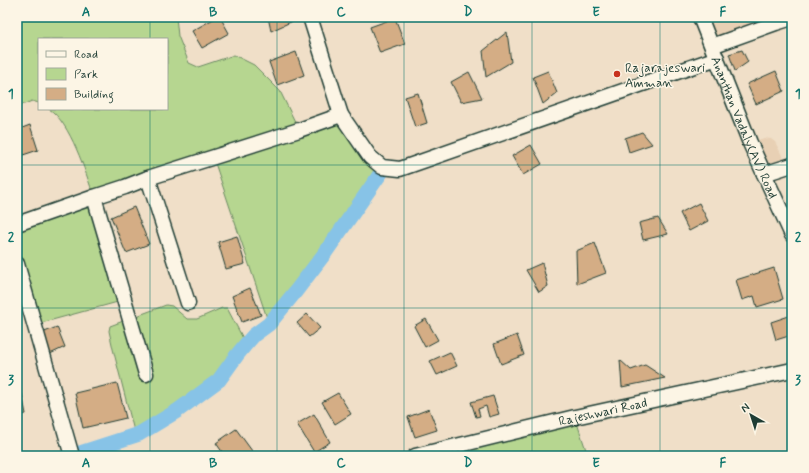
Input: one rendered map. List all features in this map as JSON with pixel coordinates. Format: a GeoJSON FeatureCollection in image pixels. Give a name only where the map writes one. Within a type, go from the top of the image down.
{"type":"FeatureCollection","features":[{"type":"Feature","properties":{"kind":"street"},"geometry":{"type":"LineString","coordinates":[[310,17],[341,115],[370,158],[382,167],[400,169],[715,52],[776,23],[792,18]]}},
{"type":"Feature","properties":{"kind":"street","name":"Ananthan Vadaly(AV) Road"},"geometry":{"type":"LineString","coordinates":[[700,17],[750,143],[792,235]]}},
{"type":"Feature","properties":{"kind":"street"},"geometry":{"type":"LineString","coordinates":[[17,224],[148,178],[299,130],[341,115]]}},
{"type":"Feature","properties":{"kind":"street"},"geometry":{"type":"LineString","coordinates":[[764,174],[792,165]]}},
{"type":"Feature","properties":{"kind":"street"},"geometry":{"type":"LineString","coordinates":[[148,178],[188,303]]}},
{"type":"Feature","properties":{"kind":"street"},"geometry":{"type":"LineString","coordinates":[[94,197],[146,374]]}},
{"type":"Feature","properties":{"kind":"street"},"geometry":{"type":"LineString","coordinates":[[17,264],[70,451]]}},
{"type":"Feature","properties":{"kind":"street","name":"Rajeshwari Road"},"geometry":{"type":"LineString","coordinates":[[415,456],[471,449],[575,417],[792,370]]}},
{"type":"Feature","properties":{"kind":"shaded area"},"geometry":{"type":"Polygon","coordinates":[[[700,17],[792,17],[712,46],[700,17]]]}},
{"type":"Feature","properties":{"kind":"shaded area"},"geometry":{"type":"Polygon","coordinates":[[[764,138],[771,139],[775,142],[785,161],[764,174],[755,141],[764,138]]]}},
{"type":"Feature","properties":{"kind":"green space"},"geometry":{"type":"Polygon","coordinates":[[[17,17],[176,17],[178,36],[189,63],[198,67],[234,55],[254,65],[280,91],[299,130],[341,115],[385,167],[325,253],[269,324],[213,157],[94,197],[82,162],[70,136],[64,125],[50,110],[168,110],[168,38],[38,38],[38,103],[32,101],[17,107],[17,17]]]}},
{"type":"Feature","properties":{"kind":"green space"},"geometry":{"type":"Polygon","coordinates":[[[94,197],[125,300],[34,325],[17,264],[17,224],[94,197]]]}},
{"type":"Feature","properties":{"kind":"green space"},"geometry":{"type":"Polygon","coordinates":[[[166,305],[172,306],[187,319],[197,319],[222,308],[227,308],[246,344],[219,380],[177,411],[135,435],[113,349],[109,331],[110,326],[166,305]]]}},
{"type":"Feature","properties":{"kind":"green space"},"geometry":{"type":"Polygon","coordinates":[[[575,417],[588,456],[472,456],[469,443],[575,417]]]}},
{"type":"Feature","properties":{"kind":"building"},"geometry":{"type":"Polygon","coordinates":[[[217,17],[220,17],[229,33],[202,48],[192,31],[217,17]]]}},
{"type":"Feature","properties":{"kind":"building"},"geometry":{"type":"Polygon","coordinates":[[[268,17],[294,17],[295,20],[271,31],[268,17]]]}},
{"type":"Feature","properties":{"kind":"building"},"geometry":{"type":"Polygon","coordinates":[[[395,18],[405,44],[380,53],[370,27],[395,18]]]}},
{"type":"Feature","properties":{"kind":"building"},"geometry":{"type":"Polygon","coordinates":[[[507,32],[511,62],[486,77],[483,51],[507,32]]]}},
{"type":"Feature","properties":{"kind":"building"},"geometry":{"type":"Polygon","coordinates":[[[742,50],[748,62],[735,71],[729,54],[742,50]]]}},
{"type":"Feature","properties":{"kind":"building"},"geometry":{"type":"Polygon","coordinates":[[[296,52],[304,75],[277,85],[269,62],[296,52]]]}},
{"type":"Feature","properties":{"kind":"building"},"geometry":{"type":"Polygon","coordinates":[[[548,71],[557,93],[543,104],[533,77],[548,71]]]}},
{"type":"Feature","properties":{"kind":"building"},"geometry":{"type":"Polygon","coordinates":[[[776,71],[784,91],[756,104],[747,84],[776,71]]]}},
{"type":"Feature","properties":{"kind":"building"},"geometry":{"type":"Polygon","coordinates":[[[469,72],[482,98],[461,102],[451,82],[469,72]]]}},
{"type":"Feature","properties":{"kind":"building"},"geometry":{"type":"Polygon","coordinates":[[[418,93],[427,123],[415,127],[405,97],[418,93]]]}},
{"type":"Feature","properties":{"kind":"building"},"geometry":{"type":"Polygon","coordinates":[[[30,125],[38,150],[17,157],[17,130],[30,125]]]}},
{"type":"Feature","properties":{"kind":"building"},"geometry":{"type":"Polygon","coordinates":[[[642,132],[652,144],[629,152],[625,138],[642,132]]]}},
{"type":"Feature","properties":{"kind":"building"},"geometry":{"type":"Polygon","coordinates":[[[531,145],[542,164],[523,175],[512,156],[531,145]]]}},
{"type":"Feature","properties":{"kind":"building"},"geometry":{"type":"Polygon","coordinates":[[[699,203],[708,221],[689,231],[680,213],[699,203]]]}},
{"type":"Feature","properties":{"kind":"building"},"geometry":{"type":"Polygon","coordinates":[[[134,207],[149,244],[126,253],[111,217],[134,207]]]}},
{"type":"Feature","properties":{"kind":"building"},"geometry":{"type":"Polygon","coordinates":[[[658,218],[668,234],[643,240],[639,223],[658,218]]]}},
{"type":"Feature","properties":{"kind":"building"},"geometry":{"type":"Polygon","coordinates":[[[237,236],[245,264],[226,269],[218,242],[237,236]]]}},
{"type":"Feature","properties":{"kind":"building"},"geometry":{"type":"Polygon","coordinates":[[[595,243],[606,273],[577,284],[576,251],[595,243]]]}},
{"type":"Feature","properties":{"kind":"building"},"geometry":{"type":"Polygon","coordinates":[[[542,263],[548,286],[539,292],[526,270],[542,263]]]}},
{"type":"Feature","properties":{"kind":"building"},"geometry":{"type":"Polygon","coordinates":[[[774,268],[783,299],[757,307],[754,296],[742,300],[736,280],[774,268]]]}},
{"type":"Feature","properties":{"kind":"building"},"geometry":{"type":"Polygon","coordinates":[[[250,288],[261,315],[242,322],[232,296],[250,288]]]}},
{"type":"Feature","properties":{"kind":"building"},"geometry":{"type":"Polygon","coordinates":[[[307,314],[320,328],[309,337],[297,323],[307,314]]]}},
{"type":"Feature","properties":{"kind":"building"},"geometry":{"type":"Polygon","coordinates":[[[792,315],[792,335],[776,340],[771,322],[792,315]]]}},
{"type":"Feature","properties":{"kind":"building"},"geometry":{"type":"Polygon","coordinates":[[[426,319],[438,340],[425,347],[414,326],[426,319]]]}},
{"type":"Feature","properties":{"kind":"building"},"geometry":{"type":"Polygon","coordinates":[[[57,327],[65,347],[50,354],[42,333],[57,327]]]}},
{"type":"Feature","properties":{"kind":"building"},"geometry":{"type":"Polygon","coordinates":[[[517,335],[524,355],[501,364],[494,344],[517,335]]]}},
{"type":"Feature","properties":{"kind":"building"},"geometry":{"type":"Polygon","coordinates":[[[450,352],[457,366],[437,375],[430,361],[450,352]]]}},
{"type":"Feature","properties":{"kind":"building"},"geometry":{"type":"Polygon","coordinates":[[[620,360],[631,370],[645,365],[665,378],[622,387],[620,360]]]}},
{"type":"Feature","properties":{"kind":"building"},"geometry":{"type":"Polygon","coordinates":[[[117,383],[126,418],[83,428],[75,393],[117,383]]]}},
{"type":"Feature","properties":{"kind":"building"},"geometry":{"type":"Polygon","coordinates":[[[338,393],[351,414],[335,424],[322,402],[338,393]]]}},
{"type":"Feature","properties":{"kind":"building"},"geometry":{"type":"Polygon","coordinates":[[[22,394],[26,414],[17,416],[17,396],[22,394]]]}},
{"type":"Feature","properties":{"kind":"building"},"geometry":{"type":"Polygon","coordinates":[[[493,396],[499,414],[489,417],[486,406],[478,409],[480,416],[476,417],[471,402],[493,396]]]}},
{"type":"Feature","properties":{"kind":"building"},"geometry":{"type":"Polygon","coordinates":[[[429,409],[437,430],[415,437],[408,417],[429,409]]]}},
{"type":"Feature","properties":{"kind":"building"},"geometry":{"type":"Polygon","coordinates":[[[314,414],[330,442],[314,452],[297,424],[314,414]]]}},
{"type":"Feature","properties":{"kind":"building"},"geometry":{"type":"Polygon","coordinates":[[[236,429],[255,455],[254,456],[225,456],[216,443],[236,429]]]}},
{"type":"Feature","properties":{"kind":"waterway"},"geometry":{"type":"LineString","coordinates":[[71,456],[139,434],[177,411],[219,380],[246,344],[254,335],[269,324],[296,291],[325,253],[385,167]]}},
{"type":"Feature","properties":{"kind":"place","name":"Rajarajeswari Amman"},"geometry":{"type":"Point","coordinates":[617,74]}}]}
